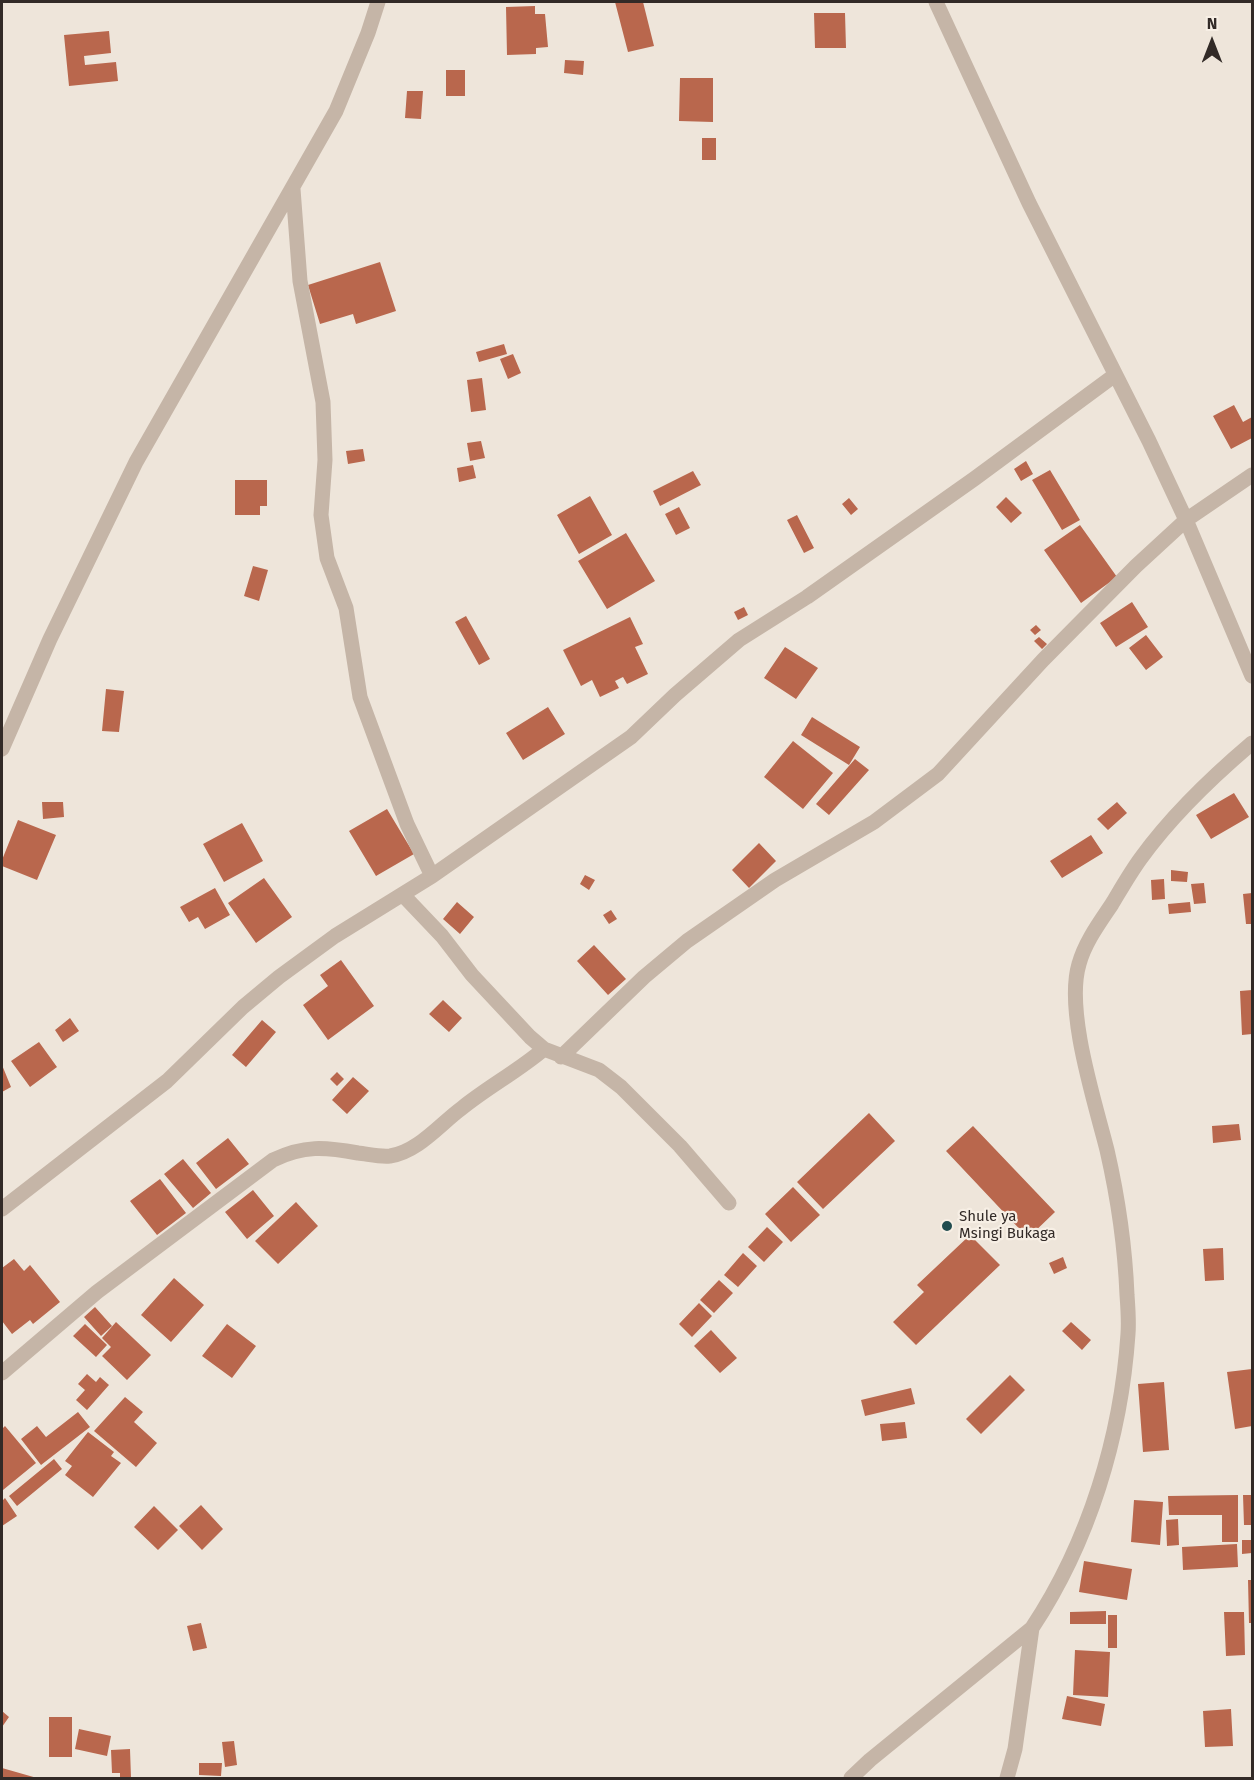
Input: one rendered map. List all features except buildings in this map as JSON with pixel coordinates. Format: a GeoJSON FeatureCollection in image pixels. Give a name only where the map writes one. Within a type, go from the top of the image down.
{"type":"FeatureCollection","features":[{"type":"Feature","properties":{"kind":"street"},"geometry":{"type":"LineString","coordinates":[[2,749],[50,639],[136,462],[336,111],[368,33],[378,2]]}},
{"type":"Feature","properties":{"kind":"street"},"geometry":{"type":"LineString","coordinates":[[936,2],[1029,203],[1149,441],[1186,520],[1252,676]]}},
{"type":"Feature","properties":{"kind":"street"},"geometry":{"type":"LineString","coordinates":[[293,189],[300,281],[323,402],[325,460],[321,515],[325,547],[346,608],[360,697],[407,824],[432,876]]}},
{"type":"Feature","properties":{"kind":"street"},"geometry":{"type":"LineString","coordinates":[[2,1209],[167,1082],[243,1007],[279,977],[335,936],[432,876],[631,737],[675,695],[739,640],[816,591],[1115,375]]}},
{"type":"Feature","properties":{"kind":"street"},"geometry":{"type":"LineString","coordinates":[[561,1057],[644,977],[687,941],[775,880],[874,822],[938,774],[1043,660],[1136,566],[1186,520],[1252,475]]}},
{"type":"Feature","properties":{"kind":"street"},"geometry":{"type":"LineString","coordinates":[[851,1779],[870,1760],[1032,1628],[1070,1562],[1099,1487],[1120,1396],[1128,1333],[1125,1251],[1112,1172],[1078,1025],[1076,983],[1079,963],[1100,921],[1141,858],[1182,809],[1252,743]]}},
{"type":"Feature","properties":{"kind":"street"},"geometry":{"type":"LineString","coordinates":[[403,895],[442,936],[472,975],[544,1050],[599,1070],[621,1087],[680,1146],[729,1203]]}},
{"type":"Feature","properties":{"kind":"street"},"geometry":{"type":"LineString","coordinates":[[2,1373],[97,1292],[273,1160],[296,1150],[325,1147],[374,1155],[398,1154],[415,1145],[463,1107],[521,1069],[544,1050]]}},
{"type":"Feature","properties":{"kind":"street"},"geometry":{"type":"LineString","coordinates":[[1007,1779],[1015,1749],[1032,1628]]}},
{"type":"Feature","properties":{"kind":"place","name":"Shule ya Msingi Bukaga"},"geometry":{"type":"Point","coordinates":[947,1226]}}]}
